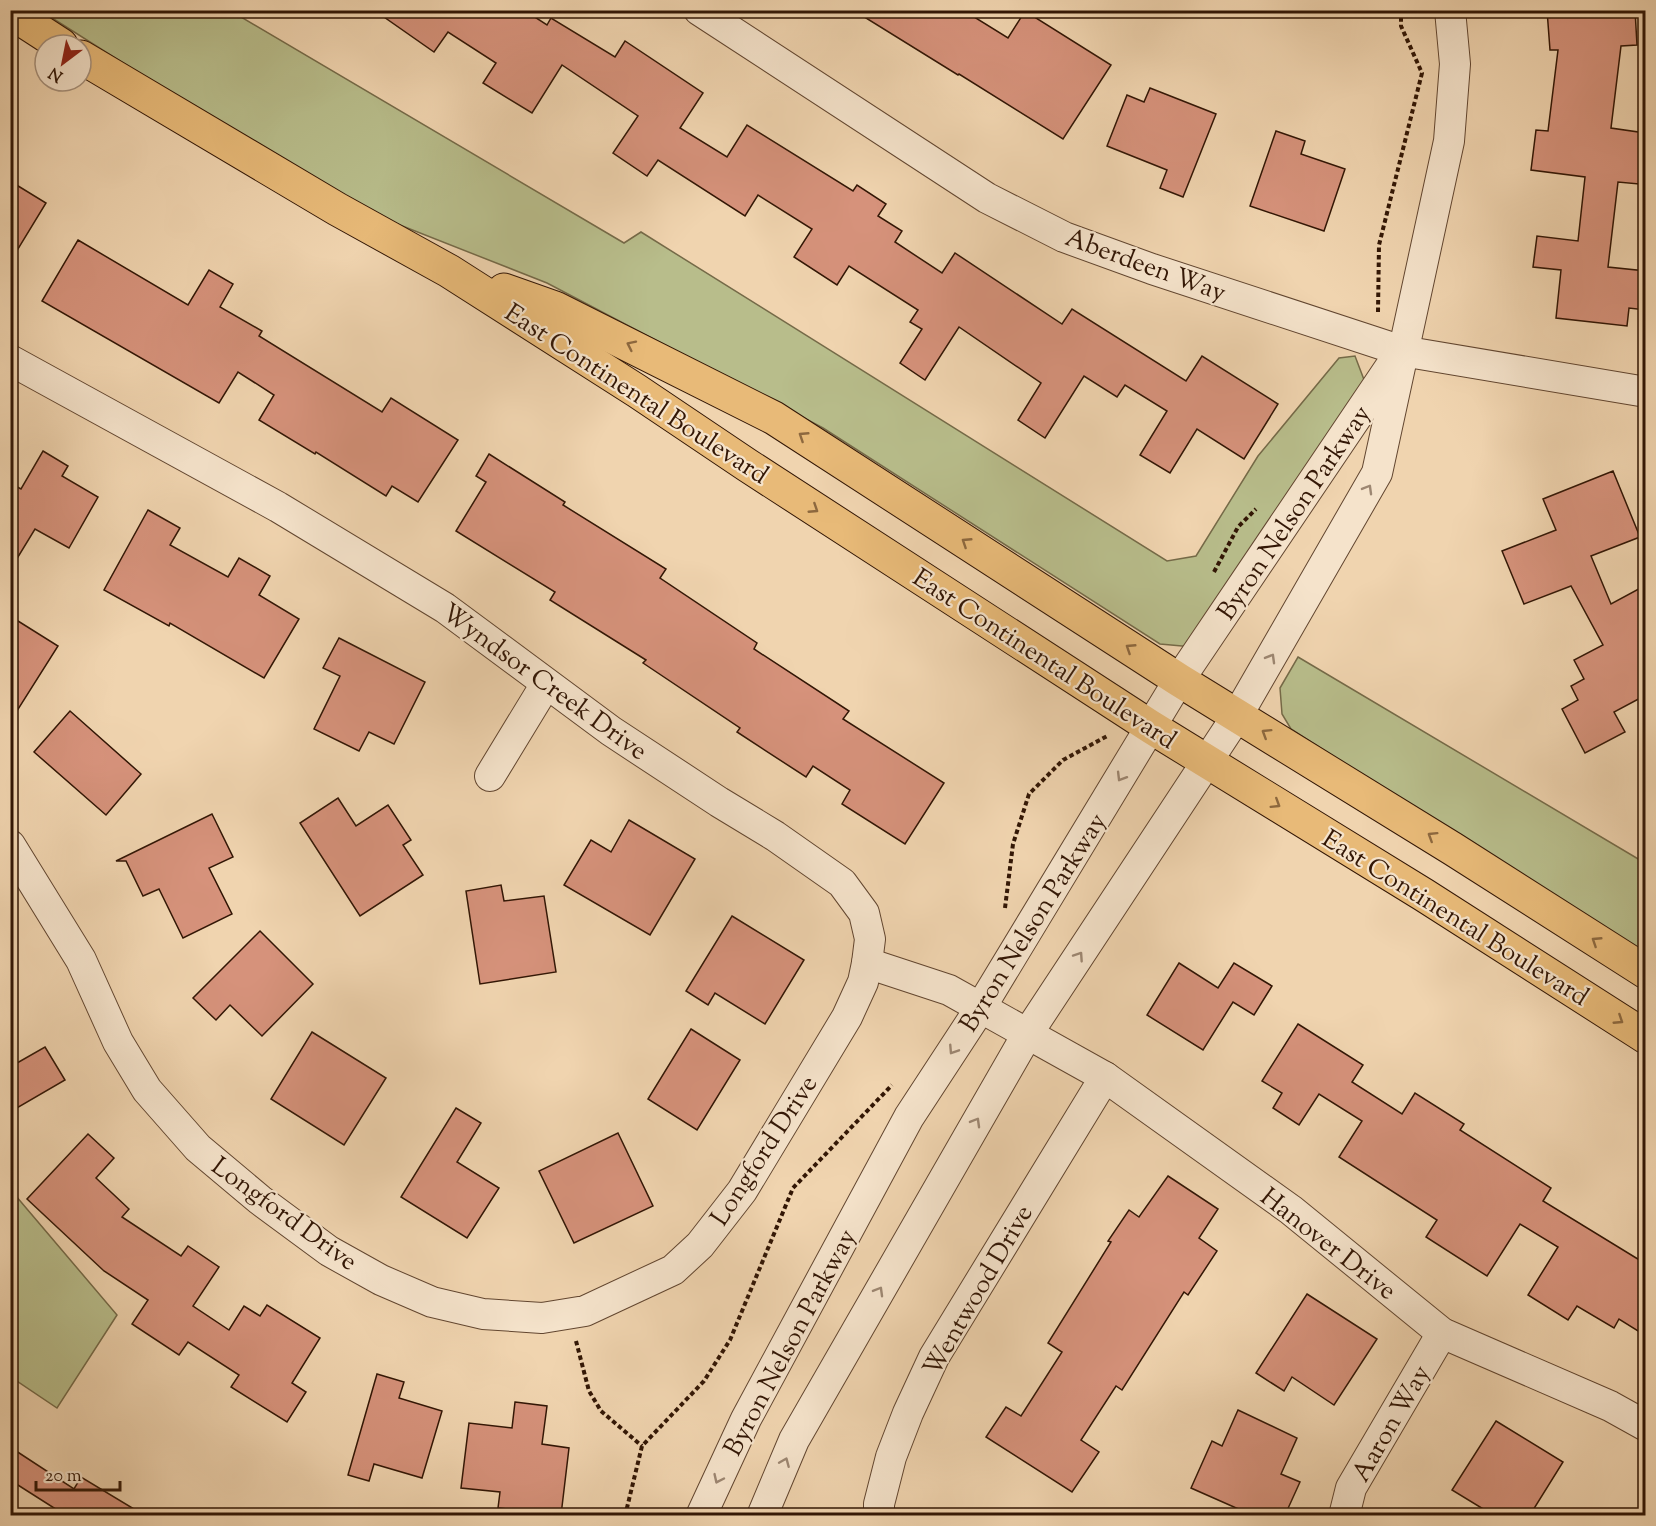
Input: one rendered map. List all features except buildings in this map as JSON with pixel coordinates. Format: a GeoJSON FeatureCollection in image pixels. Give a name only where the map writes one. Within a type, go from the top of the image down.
{"type":"FeatureCollection","features":[{"type":"Feature","properties":{"kind":"main road"},"geometry":{"type":"LineString","coordinates":[[10,12],[42,33]]}},
{"type":"Feature","properties":{"kind":"main road","name":"East Continental Boulevard"},"geometry":{"type":"LineString","coordinates":[[93,64],[337,209],[449,271],[1143,721],[1424,895],[1646,1037]]}},
{"type":"Feature","properties":{"kind":"main road","name":"East Continental Boulevard"},"geometry":{"type":"LineString","coordinates":[[449,271],[555,308],[774,418],[1179,680],[1453,849],[1646,972]]}},
{"type":"Feature","properties":{"kind":"street","name":"Aberdeen Way"},"geometry":{"type":"LineString","coordinates":[[699,10],[987,198],[1064,237],[1390,347],[1646,392]]}},
{"type":"Feature","properties":{"kind":"street","name":"Byron Nelson Parkway"},"geometry":{"type":"LineString","coordinates":[[762,1515],[794,1440],[1028,1033],[1238,716],[1377,473],[1390,347],[1429,241],[1449,141],[1455,64],[1450,10]]}},
{"type":"Feature","properties":{"kind":"street","name":"Byron Nelson Parkway"},"geometry":{"type":"LineString","coordinates":[[701,1515],[746,1419],[909,1117],[981,1006],[1143,721],[1179,680],[1391,364],[1390,347]]}},
{"type":"Feature","properties":{"kind":"street","name":"Wyndsor Creek Drive"},"geometry":{"type":"LineString","coordinates":[[10,360],[278,507],[435,602],[610,731],[776,836],[842,883],[864,913],[870,939],[867,963]]}},
{"type":"Feature","properties":{"kind":"street"},"geometry":{"type":"LineString","coordinates":[[490,776],[546,684]]}},
{"type":"Feature","properties":{"kind":"street","name":"Longford Drive"},"geometry":{"type":"LineString","coordinates":[[10,845],[81,960],[118,1042],[147,1089],[198,1148],[260,1200],[329,1251],[381,1280],[432,1302],[483,1314],[542,1318],[585,1311],[673,1270],[700,1245],[742,1191],[847,1017],[863,982],[867,963]]}},
{"type":"Feature","properties":{"kind":"street"},"geometry":{"type":"LineString","coordinates":[[867,963],[949,990],[1028,1033]]}},
{"type":"Feature","properties":{"kind":"street","name":"Hanover Drive"},"geometry":{"type":"LineString","coordinates":[[1028,1033],[1105,1077],[1291,1210],[1442,1333],[1610,1406],[1646,1426]]}},
{"type":"Feature","properties":{"kind":"street","name":"Wentwood Drive"},"geometry":{"type":"LineString","coordinates":[[879,1515],[879,1504],[891,1457],[908,1413],[934,1358],[1105,1077]]}},
{"type":"Feature","properties":{"kind":"street","name":"Aaron Way"},"geometry":{"type":"LineString","coordinates":[[1344,1515],[1351,1488],[1442,1333]]}},
{"type":"Feature","properties":{"kind":"path"},"geometry":{"type":"LineString","coordinates":[[1390,347],[1379,245],[1422,73],[1401,26],[1401,10]]}},
{"type":"Feature","properties":{"kind":"path"},"geometry":{"type":"LineString","coordinates":[[1210,582],[1238,527],[1263,503]]}},
{"type":"Feature","properties":{"kind":"path"},"geometry":{"type":"LineString","coordinates":[[1001,916],[1006,906],[1013,844],[1029,794],[1063,760],[1115,731],[1143,721]]}},
{"type":"Feature","properties":{"kind":"path"},"geometry":{"type":"LineString","coordinates":[[625,1515],[642,1446],[704,1381],[730,1340],[793,1188],[896,1081]]}},
{"type":"Feature","properties":{"kind":"path"},"geometry":{"type":"LineString","coordinates":[[569,1314],[589,1391],[601,1411],[642,1446]]}},
{"type":"Feature","properties":{"kind":"green space"},"geometry":{"type":"Polygon","coordinates":[[[41,11],[231,11],[624,243],[641,232],[1167,561],[1196,556],[1258,456],[1339,358],[1355,356],[1366,385],[1193,647],[1160,644],[823,428],[547,283],[377,216],[202,113],[93,44],[93,33],[76,33],[41,11]]]}},
{"type":"Feature","properties":{"kind":"green space"},"geometry":{"type":"Polygon","coordinates":[[[1298,657],[1645,863],[1645,958],[1291,729],[1282,714],[1280,688],[1298,657]]]}},
{"type":"Feature","properties":{"kind":"green space"},"geometry":{"type":"Polygon","coordinates":[[[10,1189],[117,1315],[57,1408],[11,1377],[10,1189]]]}}]}
